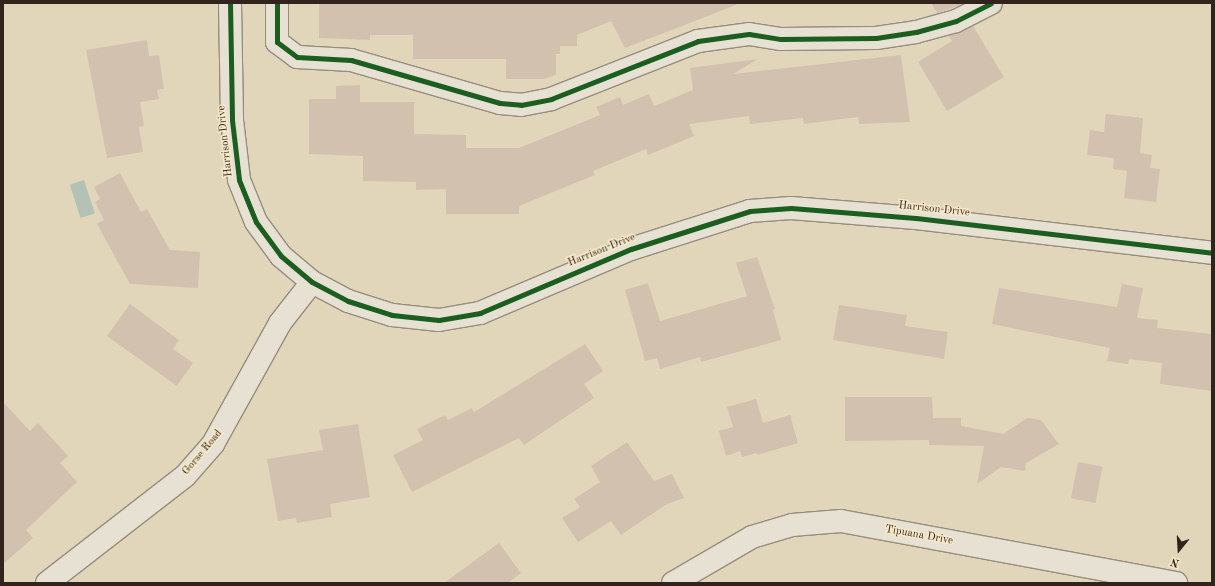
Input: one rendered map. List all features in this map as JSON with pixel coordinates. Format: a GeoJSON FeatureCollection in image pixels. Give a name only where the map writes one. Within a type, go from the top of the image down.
{"type":"FeatureCollection","features":[{"type":"Feature","properties":{"kind":"street","name":"Harrison Drive"},"geometry":{"type":"LineString","coordinates":[[230,3],[232,120],[239,180],[256,222],[281,256],[312,282],[348,301],[392,315],[439,320],[480,313],[631,249],[750,211],[791,208],[916,218],[1212,253]]}},
{"type":"Feature","properties":{"kind":"street"},"geometry":{"type":"LineString","coordinates":[[277,3],[277,42],[297,57],[351,60],[494,102],[521,105],[551,100],[698,41],[749,34],[780,39],[876,38],[916,32],[956,21],[991,3]]}},
{"type":"Feature","properties":{"kind":"street","name":"Gorse Road"},"geometry":{"type":"LineString","coordinates":[[47,583],[186,476],[213,444],[280,323],[312,282]]}},
{"type":"Feature","properties":{"kind":"street","name":"Tipuana Drive"},"geometry":{"type":"LineString","coordinates":[[673,583],[752,537],[792,526],[841,522],[1176,583]]}},
{"type":"Feature","properties":{"kind":"shaded area"},"geometry":{"type":"Polygon","coordinates":[[[84,180],[95,213],[81,218],[70,185],[84,180]]]}},
{"type":"Feature","properties":{"kind":"building"},"geometry":{"type":"Polygon","coordinates":[[[319,3],[736,3],[736,5],[625,48],[611,21],[577,35],[577,46],[560,46],[560,54],[556,54],[556,75],[544,79],[506,79],[506,59],[413,59],[413,35],[370,35],[370,40],[319,38],[319,3]]]}},
{"type":"Feature","properties":{"kind":"building"},"geometry":{"type":"Polygon","coordinates":[[[931,3],[959,3],[960,5],[937,13],[931,3]]]}},
{"type":"Feature","properties":{"kind":"building"},"geometry":{"type":"Polygon","coordinates":[[[973,26],[1004,77],[947,111],[918,62],[952,41],[949,36],[973,26]]]}},
{"type":"Feature","properties":{"kind":"building"},"geometry":{"type":"Polygon","coordinates":[[[147,40],[149,56],[159,55],[164,89],[157,90],[159,99],[140,102],[144,126],[139,127],[143,152],[107,158],[86,50],[147,40]]]}},
{"type":"Feature","properties":{"kind":"building"},"geometry":{"type":"Polygon","coordinates":[[[901,55],[910,122],[859,124],[858,117],[804,124],[803,118],[750,124],[749,116],[689,124],[694,136],[648,155],[646,149],[593,171],[595,175],[519,206],[519,214],[446,214],[446,189],[416,190],[416,182],[363,181],[363,156],[309,154],[309,99],[336,99],[336,86],[360,85],[360,102],[414,102],[414,134],[466,135],[466,148],[519,148],[600,115],[596,107],[620,97],[623,105],[649,94],[654,106],[693,90],[690,68],[758,59],[733,74],[901,55]]]}},
{"type":"Feature","properties":{"kind":"building"},"geometry":{"type":"Polygon","coordinates":[[[1106,114],[1143,118],[1140,153],[1152,155],[1150,168],[1160,169],[1156,202],[1124,198],[1127,171],[1113,169],[1114,158],[1087,155],[1090,130],[1104,132],[1106,114]]]}},
{"type":"Feature","properties":{"kind":"building"},"geometry":{"type":"Polygon","coordinates":[[[120,173],[141,212],[147,209],[170,250],[200,252],[198,288],[130,284],[97,224],[104,220],[95,202],[100,199],[94,187],[120,173]]]}},
{"type":"Feature","properties":{"kind":"building"},"geometry":{"type":"Polygon","coordinates":[[[757,257],[775,309],[773,310],[781,340],[701,362],[700,357],[660,369],[657,358],[645,361],[625,290],[648,283],[660,321],[747,296],[736,263],[757,257]]]}},
{"type":"Feature","properties":{"kind":"building"},"geometry":{"type":"Polygon","coordinates":[[[1122,284],[1143,288],[1137,318],[1158,320],[1157,328],[1212,334],[1212,391],[1160,384],[1162,363],[1129,359],[1128,364],[1107,361],[1110,348],[992,324],[999,288],[1117,307],[1122,284]]]}},
{"type":"Feature","properties":{"kind":"building"},"geometry":{"type":"Polygon","coordinates":[[[130,304],[179,340],[173,349],[193,363],[177,386],[107,336],[130,304]]]}},
{"type":"Feature","properties":{"kind":"building"},"geometry":{"type":"Polygon","coordinates":[[[839,305],[907,315],[905,326],[948,332],[944,359],[833,340],[839,305]]]}},
{"type":"Feature","properties":{"kind":"building"},"geometry":{"type":"Polygon","coordinates":[[[585,344],[603,371],[584,384],[594,398],[524,445],[519,438],[412,492],[393,455],[423,440],[417,429],[445,415],[448,420],[472,408],[474,412],[585,344]]]}},
{"type":"Feature","properties":{"kind":"building"},"geometry":{"type":"Polygon","coordinates":[[[845,397],[932,397],[933,418],[961,418],[961,426],[1003,434],[1027,418],[1041,420],[1059,444],[1026,463],[1025,471],[1001,467],[977,484],[984,446],[929,445],[929,440],[845,441],[845,397]]]}},
{"type":"Feature","properties":{"kind":"building"},"geometry":{"type":"Polygon","coordinates":[[[756,399],[763,423],[790,415],[798,443],[757,455],[756,453],[742,457],[740,451],[726,456],[719,431],[733,427],[727,407],[756,399]]]}},
{"type":"Feature","properties":{"kind":"building"},"geometry":{"type":"Polygon","coordinates":[[[3,402],[30,431],[38,423],[68,456],[60,463],[77,482],[26,530],[33,538],[3,564],[3,402]]]}},
{"type":"Feature","properties":{"kind":"building"},"geometry":{"type":"Polygon","coordinates":[[[358,424],[370,497],[330,504],[332,517],[297,523],[296,518],[278,521],[267,459],[323,450],[319,430],[358,424]]]}},
{"type":"Feature","properties":{"kind":"building"},"geometry":{"type":"Polygon","coordinates":[[[627,442],[654,481],[672,474],[684,498],[667,504],[621,535],[611,521],[578,542],[562,518],[580,507],[574,499],[600,482],[591,466],[627,442]]]}},
{"type":"Feature","properties":{"kind":"building"},"geometry":{"type":"Polygon","coordinates":[[[1078,462],[1103,467],[1095,503],[1071,498],[1078,462]]]}},
{"type":"Feature","properties":{"kind":"building"},"geometry":{"type":"Polygon","coordinates":[[[499,543],[521,573],[508,583],[444,583],[499,543]]]}},
{"type":"Feature","properties":{"kind":"cycle path"},"geometry":{"type":"LineString","coordinates":[[230,3],[232,120],[239,180],[256,222],[281,256],[312,282],[348,301],[392,315],[439,320],[480,313],[631,249],[750,211],[791,208],[916,218],[1212,253]]}},
{"type":"Feature","properties":{"kind":"cycle path"},"geometry":{"type":"LineString","coordinates":[[277,3],[277,42],[297,57],[351,60],[500,103],[521,105],[551,99],[698,41],[749,34],[780,39],[876,38],[916,32],[956,21],[991,3]]}}]}
